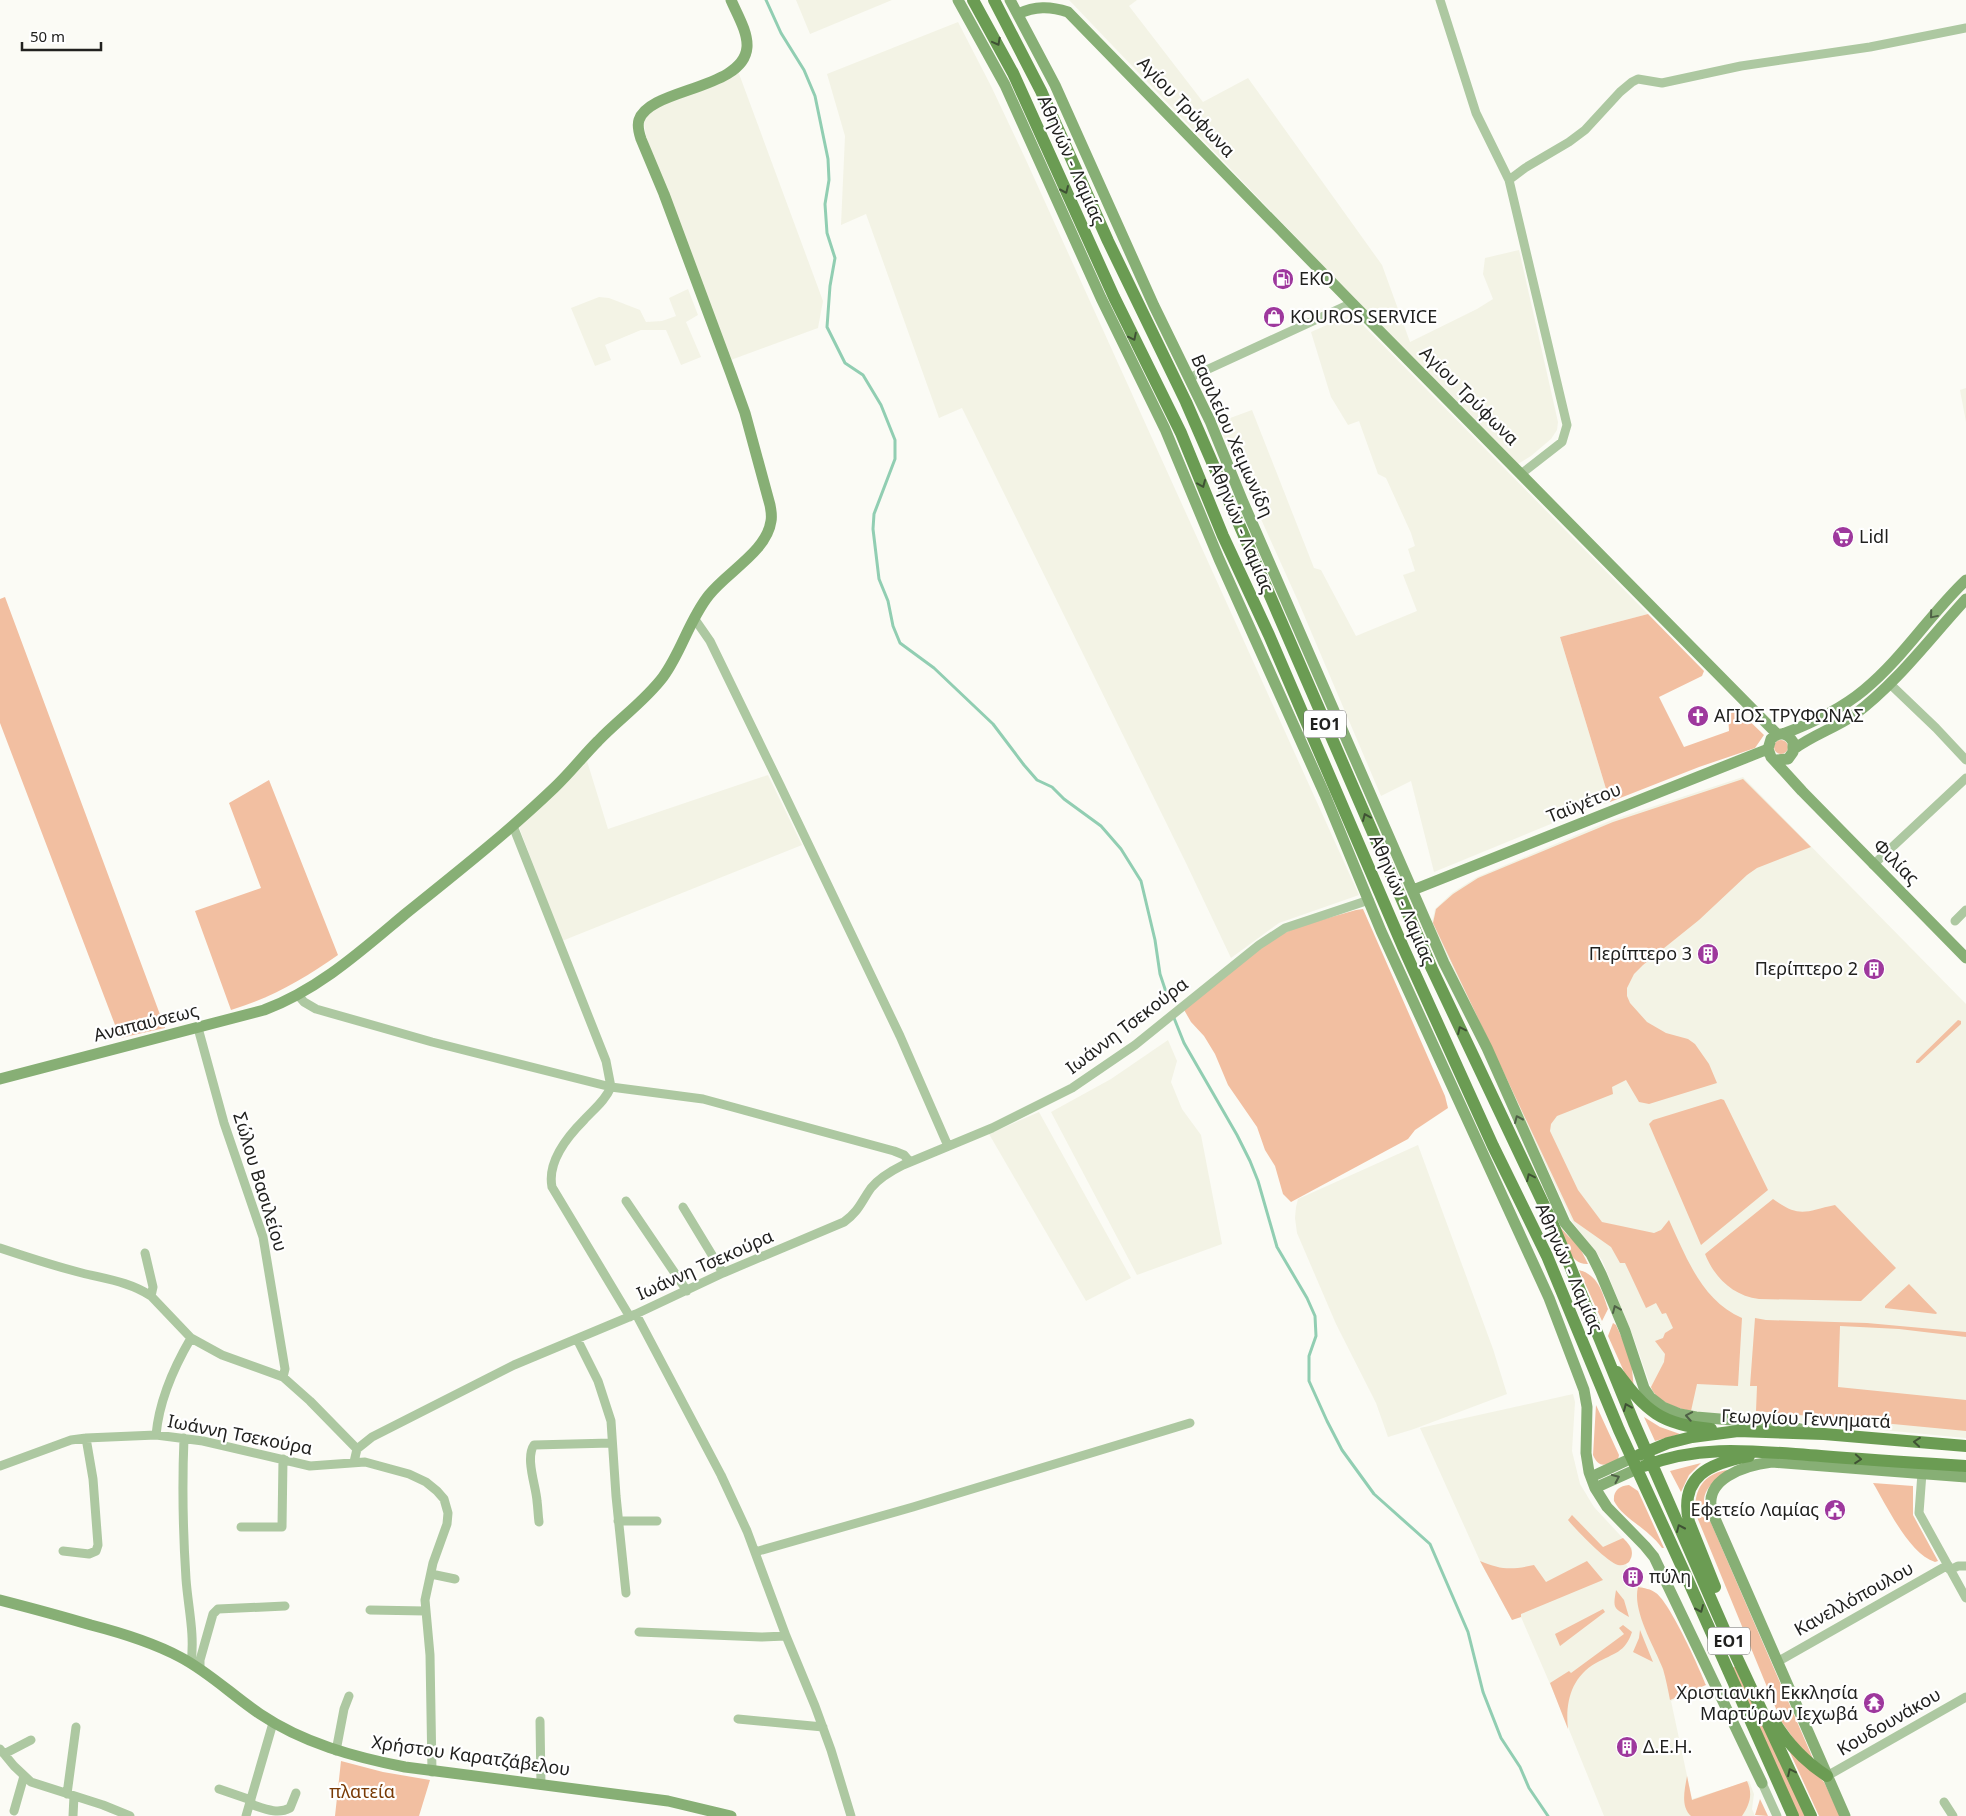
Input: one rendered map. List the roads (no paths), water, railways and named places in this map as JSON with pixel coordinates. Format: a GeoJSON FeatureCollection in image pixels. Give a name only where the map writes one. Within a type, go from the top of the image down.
{"type":"FeatureCollection","features":[{"type":"Feature","properties":{"kind":"main road","name":"Αθηνών - Λαμίας"},"geometry":{"type":"LineString","coordinates":[[973,0],[1013,73],[1114,297],[1181,433],[1223,536],[1268,635],[1399,939],[1493,1146],[1555,1274],[1634,1463],[1793,1816]]}},
{"type":"Feature","properties":{"kind":"main road","name":"Αθηνών - Λαμίας"},"geometry":{"type":"LineString","coordinates":[[994,0],[1041,90],[1112,250],[1186,402],[1432,969],[1552,1222],[1649,1457],[1732,1646],[1811,1816]]}},
{"type":"Feature","properties":{"kind":"main road"},"geometry":{"type":"LineString","coordinates":[[1607,1358],[1639,1399],[1651,1411],[1666,1420],[1681,1426],[1738,1431]]}},
{"type":"Feature","properties":{"kind":"main road","name":"Γεωργίου Γεννηματά"},"geometry":{"type":"LineString","coordinates":[[1649,1457],[1668,1443],[1692,1437],[1738,1431],[1824,1434],[1966,1446]]}},
{"type":"Feature","properties":{"kind":"main road","name":"Γεωργίου Γεννηματά"},"geometry":{"type":"LineString","coordinates":[[1649,1457],[1674,1457],[1709,1450],[1966,1466]]}},
{"type":"Feature","properties":{"kind":"main road"},"geometry":{"type":"LineString","coordinates":[[1732,1646],[1728,1618],[1689,1522],[1688,1498],[1694,1481],[1708,1469],[1734,1460],[1774,1453]]}},
{"type":"Feature","properties":{"kind":"main road"},"geometry":{"type":"LineString","coordinates":[[1634,1463],[1649,1457]]}},
{"type":"Feature","properties":{"kind":"main road"},"geometry":{"type":"LineString","coordinates":[[1745,1674],[1791,1746],[1802,1758],[1827,1776]]}},
{"type":"Feature","properties":{"kind":"street","name":"Αναπαύσεως"},"geometry":{"type":"LineString","coordinates":[[0,1079],[264,1010],[298,995],[350,959],[513,826],[557,786],[598,741],[662,678],[673,661],[694,618],[710,593],[758,546],[767,534],[771,520],[770,506],[745,414],[732,374],[664,194],[641,139],[638,125],[644,112],[651,106],[717,78],[740,66],[745,56],[746,39],[730,0]]}},
{"type":"Feature","properties":{"kind":"street"},"geometry":{"type":"LineString","coordinates":[[958,0],[1005,85],[1101,298],[1165,429],[1219,559],[1325,795],[1444,1071],[1527,1248],[1571,1354],[1586,1397],[1586,1453],[1593,1482],[1607,1507],[1654,1557],[1777,1816]]}},
{"type":"Feature","properties":{"kind":"street","name":"Βασιλείου Χειμωνίδη"},"geometry":{"type":"LineString","coordinates":[[1010,0],[1055,85],[1154,306],[1189,378],[1428,928],[1487,1048],[1565,1223],[1591,1254],[1601,1274],[1625,1331],[1644,1388],[1650,1397],[1663,1407],[1680,1414],[1780,1424],[1824,1434]]}},
{"type":"Feature","properties":{"kind":"street"},"geometry":{"type":"LineString","coordinates":[[1440,0],[1476,112],[1509,180],[1567,425],[1562,442],[1521,474]]}},
{"type":"Feature","properties":{"kind":"street","name":"Αγίου Τρύφωνα"},"geometry":{"type":"LineString","coordinates":[[1018,14],[1039,7],[1053,7],[1068,12],[1352,303],[1780,734]]}},
{"type":"Feature","properties":{"kind":"street"},"geometry":{"type":"LineString","coordinates":[[1509,180],[1585,130],[1626,87],[1638,79],[1662,83],[1741,66],[1870,47],[1966,28]]}},
{"type":"Feature","properties":{"kind":"street"},"geometry":{"type":"LineString","coordinates":[[1189,378],[1352,303]]}},
{"type":"Feature","properties":{"kind":"street"},"geometry":{"type":"LineString","coordinates":[[1966,580],[1944,602],[1881,674],[1864,690],[1820,719],[1771,738],[1768,749],[1770,754],[1776,760],[1785,760],[1815,735],[1852,716],[1890,684],[1966,599]]}},
{"type":"Feature","properties":{"kind":"street"},"geometry":{"type":"LineString","coordinates":[[694,618],[710,641],[784,793],[900,1036],[948,1146]]}},
{"type":"Feature","properties":{"kind":"street"},"geometry":{"type":"LineString","coordinates":[[1890,684],[1966,760]]}},
{"type":"Feature","properties":{"kind":"street"},"geometry":{"type":"LineString","coordinates":[[1780,734],[1791,738],[1793,752]]}},
{"type":"Feature","properties":{"kind":"street","name":"Ταϋγέτου"},"geometry":{"type":"LineString","coordinates":[[1413,890],[1768,749]]}},
{"type":"Feature","properties":{"kind":"street","name":"Φιλίας"},"geometry":{"type":"LineString","coordinates":[[1793,752],[1793,772],[1802,791]]}},
{"type":"Feature","properties":{"kind":"street","name":"Φιλίας"},"geometry":{"type":"LineString","coordinates":[[1776,760],[1802,791],[1873,865],[1966,958]]}},
{"type":"Feature","properties":{"kind":"street"},"geometry":{"type":"LineString","coordinates":[[1873,865],[1966,778]]}},
{"type":"Feature","properties":{"kind":"street"},"geometry":{"type":"LineString","coordinates":[[513,826],[606,1061],[611,1087],[602,1102],[582,1121],[560,1150],[551,1168],[552,1187],[633,1315],[721,1475],[755,1552],[786,1636],[823,1727],[851,1816]]}},
{"type":"Feature","properties":{"kind":"street","name":"Ιωάννη Τσεκούρα"},"geometry":{"type":"LineString","coordinates":[[358,1449],[372,1437],[514,1365],[844,1222],[859,1209],[870,1189],[878,1181],[910,1162],[992,1128],[1072,1088],[1135,1045],[1259,945],[1285,928],[1369,900]]}},
{"type":"Feature","properties":{"kind":"street"},"geometry":{"type":"LineString","coordinates":[[1956,921],[1966,910]]}},
{"type":"Feature","properties":{"kind":"street"},"geometry":{"type":"LineString","coordinates":[[298,995],[304,1002],[316,1009],[440,1044],[611,1087],[684,1096],[734,1106],[894,1151],[904,1155],[910,1162]]}},
{"type":"Feature","properties":{"kind":"street","name":"Σώλου Βασιλείου"},"geometry":{"type":"LineString","coordinates":[[198,1028],[224,1122],[263,1237],[285,1370],[283,1377]]}},
{"type":"Feature","properties":{"kind":"street"},"geometry":{"type":"LineString","coordinates":[[626,1201],[688,1291]]}},
{"type":"Feature","properties":{"kind":"street"},"geometry":{"type":"LineString","coordinates":[[683,1207],[723,1274]]}},
{"type":"Feature","properties":{"kind":"street"},"geometry":{"type":"LineString","coordinates":[[0,1248],[48,1264],[113,1279],[133,1286],[151,1296],[190,1338],[222,1355],[283,1377],[358,1449],[354,1462]]}},
{"type":"Feature","properties":{"kind":"street"},"geometry":{"type":"LineString","coordinates":[[145,1253],[153,1287],[151,1296]]}},
{"type":"Feature","properties":{"kind":"street"},"geometry":{"type":"LineString","coordinates":[[156,1435],[157,1419],[167,1389],[190,1338]]}},
{"type":"Feature","properties":{"kind":"street"},"geometry":{"type":"LineString","coordinates":[[577,1339],[598,1381],[608,1408],[626,1593]]}},
{"type":"Feature","properties":{"kind":"street"},"geometry":{"type":"LineString","coordinates":[[755,1552],[1190,1423]]}},
{"type":"Feature","properties":{"kind":"street","name":"Ιωάννη Τσεκούρα"},"geometry":{"type":"LineString","coordinates":[[0,1466],[53,1446],[86,1438],[156,1435],[184,1438],[310,1466],[354,1462],[383,1466],[409,1474],[426,1482],[444,1499],[448,1513],[447,1524],[431,1574],[425,1610],[430,1655],[432,1772]]}},
{"type":"Feature","properties":{"kind":"street"},"geometry":{"type":"LineString","coordinates":[[63,1551],[89,1554],[96,1551],[98,1545],[93,1479],[86,1438]]}},
{"type":"Feature","properties":{"kind":"street"},"geometry":{"type":"LineString","coordinates":[[184,1438],[186,1584],[193,1632],[195,1666]]}},
{"type":"Feature","properties":{"kind":"street"},"geometry":{"type":"LineString","coordinates":[[539,1522],[530,1460],[530,1450],[534,1445],[612,1443]]}},
{"type":"Feature","properties":{"kind":"street"},"geometry":{"type":"LineString","coordinates":[[241,1527],[282,1527],[283,1459]]}},
{"type":"Feature","properties":{"kind":"street"},"geometry":{"type":"LineString","coordinates":[[1845,1816],[1712,1510],[1710,1499],[1715,1486],[1724,1479],[1738,1471],[1772,1462],[1966,1478]]}},
{"type":"Feature","properties":{"kind":"street"},"geometry":{"type":"LineString","coordinates":[[1593,1482],[1634,1463]]}},
{"type":"Feature","properties":{"kind":"street"},"geometry":{"type":"LineString","coordinates":[[1922,1473],[1918,1511],[1966,1598]]}},
{"type":"Feature","properties":{"kind":"street"},"geometry":{"type":"LineString","coordinates":[[618,1521],[657,1521]]}},
{"type":"Feature","properties":{"kind":"street","name":"Κανελλόπουλου"},"geometry":{"type":"LineString","coordinates":[[1777,1662],[1949,1568],[1966,1566]]}},
{"type":"Feature","properties":{"kind":"street"},"geometry":{"type":"LineString","coordinates":[[431,1574],[455,1579]]}},
{"type":"Feature","properties":{"kind":"street","name":"Χρήστου Καρατζάβελου"},"geometry":{"type":"LineString","coordinates":[[0,1600],[136,1637],[160,1647],[195,1666],[273,1723],[336,1751],[371,1761],[432,1772],[668,1801],[710,1813],[731,1816]]}},
{"type":"Feature","properties":{"kind":"street"},"geometry":{"type":"LineString","coordinates":[[195,1666],[200,1660],[214,1614],[218,1609],[285,1606]]}},
{"type":"Feature","properties":{"kind":"street"},"geometry":{"type":"LineString","coordinates":[[370,1610],[425,1610]]}},
{"type":"Feature","properties":{"kind":"street"},"geometry":{"type":"LineString","coordinates":[[639,1632],[761,1637],[786,1636]]}},
{"type":"Feature","properties":{"kind":"street"},"geometry":{"type":"LineString","coordinates":[[336,1751],[344,1709],[349,1696]]}},
{"type":"Feature","properties":{"kind":"street","name":"Κουδουνάκου"},"geometry":{"type":"LineString","coordinates":[[1827,1776],[1966,1697]]}},
{"type":"Feature","properties":{"kind":"street"},"geometry":{"type":"LineString","coordinates":[[738,1719],[823,1727]]}},
{"type":"Feature","properties":{"kind":"street"},"geometry":{"type":"LineString","coordinates":[[540,1721],[540,1785]]}},
{"type":"Feature","properties":{"kind":"street"},"geometry":{"type":"LineString","coordinates":[[246,1816],[273,1723]]}},
{"type":"Feature","properties":{"kind":"street"},"geometry":{"type":"LineString","coordinates":[[73,1816],[71,1795],[76,1727]]}},
{"type":"Feature","properties":{"kind":"street"},"geometry":{"type":"LineString","coordinates":[[31,1740],[2,1751],[31,1782],[104,1805],[130,1816]]}},
{"type":"Feature","properties":{"kind":"street"},"geometry":{"type":"LineString","coordinates":[[14,1811],[24,1776]]}},
{"type":"Feature","properties":{"kind":"street"},"geometry":{"type":"LineString","coordinates":[[219,1789],[275,1811],[284,1811],[290,1808],[296,1793]]}},
{"type":"Feature","properties":{"kind":"street"},"geometry":{"type":"LineString","coordinates":[[1944,1802],[1953,1816]]}},
{"type":"Feature","properties":{"kind":"waterway"},"geometry":{"type":"LineString","coordinates":[[766,0],[781,33],[804,70],[815,96],[828,159],[829,180],[825,204],[827,233],[835,258],[830,286],[827,327],[845,363],[863,375],[881,405],[895,440],[895,459],[874,514],[873,529],[879,579],[888,601],[893,626],[900,643],[934,668],[993,724],[1037,780],[1052,787],[1064,799],[1101,826],[1121,849],[1141,881],[1155,940],[1160,974],[1168,998]]}},
{"type":"Feature","properties":{"kind":"waterway"},"geometry":{"type":"LineString","coordinates":[[1174,1018],[1184,1043],[1250,1161],[1258,1181],[1277,1247],[1307,1298],[1315,1316],[1316,1336],[1309,1356],[1309,1381],[1327,1421],[1342,1450],[1374,1494],[1430,1544],[1468,1632],[1483,1692],[1501,1738],[1520,1767],[1529,1788],[1548,1816]]}},
{"type":"Feature","properties":{"kind":"place","name":"EKO"},"geometry":{"type":"Point","coordinates":[1283,279]}},
{"type":"Feature","properties":{"kind":"place","name":"KOUROS SERVICE"},"geometry":{"type":"Point","coordinates":[1274,317]}},
{"type":"Feature","properties":{"kind":"place","name":"Lidl"},"geometry":{"type":"Point","coordinates":[1843,537]}},
{"type":"Feature","properties":{"kind":"place","name":"ΑΓΙΟΣ ΤΡΥΦΩΝΑΣ"},"geometry":{"type":"Point","coordinates":[1698,716]}},
{"type":"Feature","properties":{"kind":"place","name":"Περίπτερο 3"},"geometry":{"type":"Point","coordinates":[1708,954]}},
{"type":"Feature","properties":{"kind":"place","name":"Περίπτερο 2"},"geometry":{"type":"Point","coordinates":[1874,969]}},
{"type":"Feature","properties":{"kind":"place","name":"Εφετείο Λαμίας"},"geometry":{"type":"Point","coordinates":[1835,1510]}},
{"type":"Feature","properties":{"kind":"place","name":"πύλη"},"geometry":{"type":"Point","coordinates":[1633,1577]}},
{"type":"Feature","properties":{"kind":"place","name":"Χριστιανική Εκκλησία Μαρτύρων Ιεχωβά"},"geometry":{"type":"Point","coordinates":[1874,1703]}},
{"type":"Feature","properties":{"kind":"place","name":"Δ.Ε.Η."},"geometry":{"type":"Point","coordinates":[1627,1747]}},
{"type":"Feature","properties":{"kind":"park label","name":"πλατεία"},"geometry":{"type":"Point","coordinates":[362,1792]}}]}
